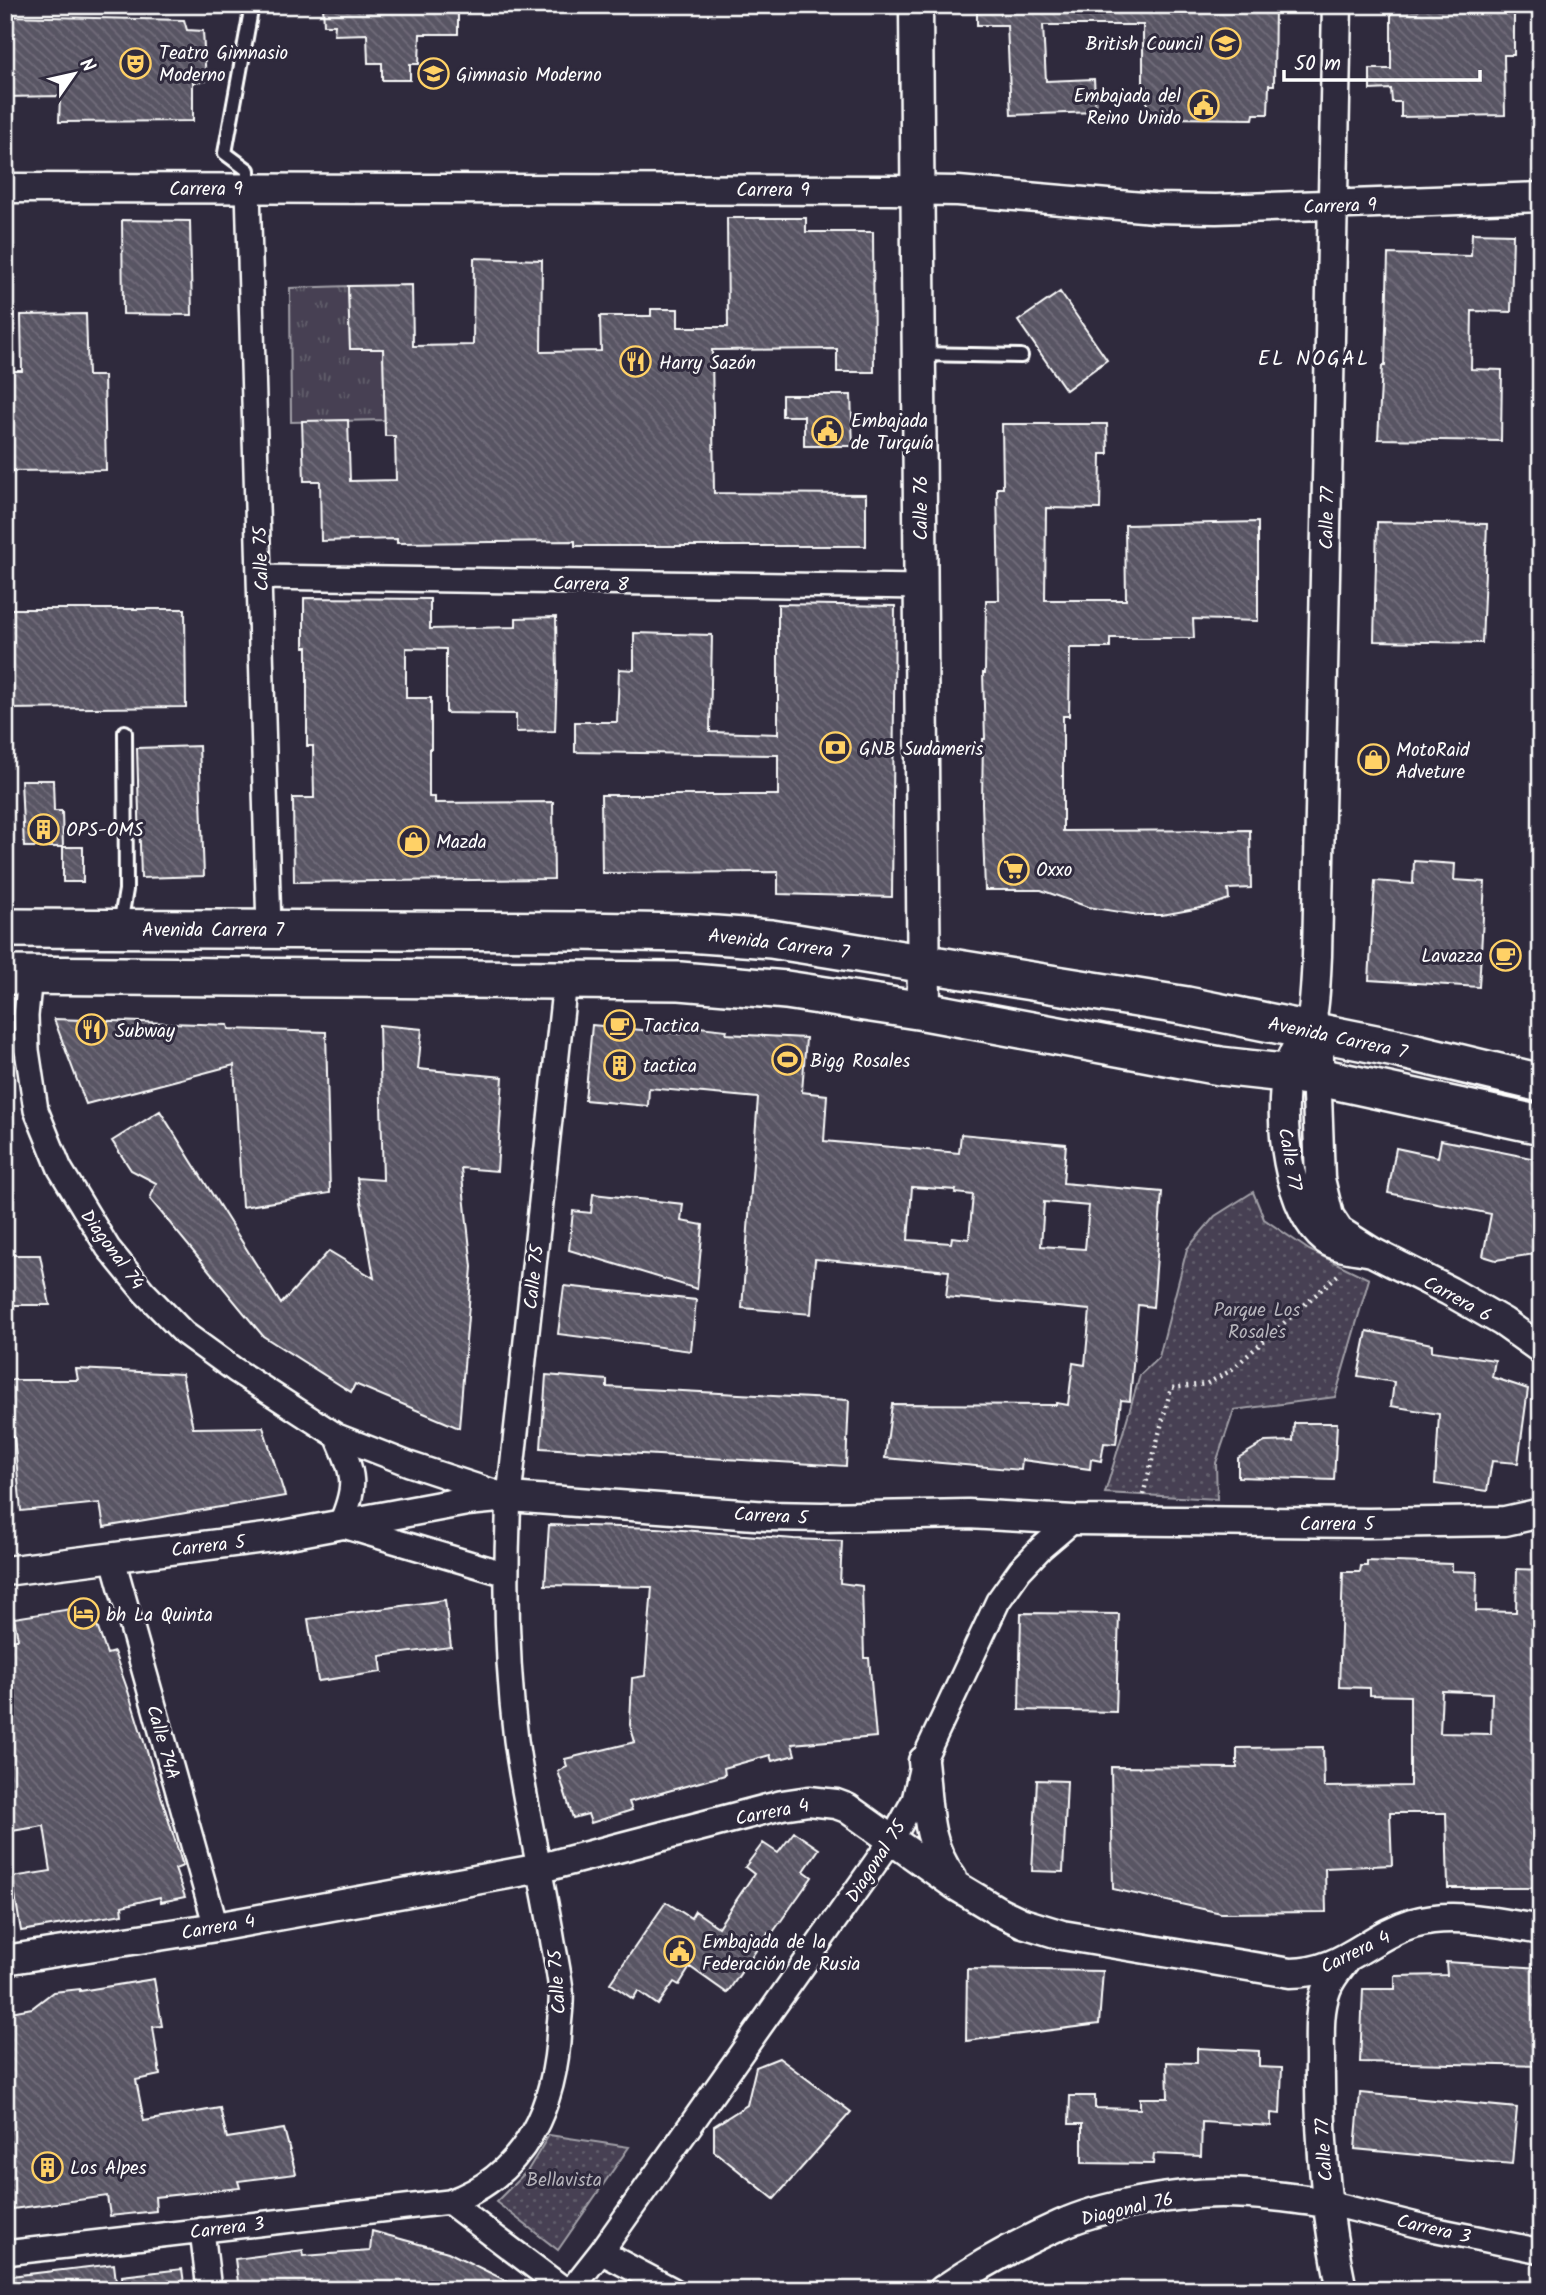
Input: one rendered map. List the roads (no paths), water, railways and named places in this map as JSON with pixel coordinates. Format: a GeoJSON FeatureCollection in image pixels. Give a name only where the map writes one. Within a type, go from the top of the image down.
{"type":"FeatureCollection","features":[{"type":"Feature","properties":{"kind":"main road","name":"Calle 76"},"geometry":{"type":"LineString","coordinates":[[916,5],[924,1011]]}},
{"type":"Feature","properties":{"kind":"main road","name":"Avenida Carrera 7"},"geometry":{"type":"LineString","coordinates":[[5,928],[688,933],[771,939],[1174,1004],[1395,1048],[1541,1083]]}},
{"type":"Feature","properties":{"kind":"main road"},"geometry":{"type":"LineString","coordinates":[[18,975],[680,981],[786,990],[924,1011],[1220,1066],[1303,1075],[1541,1125]]}},
{"type":"Feature","properties":{"kind":"street","name":"Calle 77"},"geometry":{"type":"LineString","coordinates":[[1337,5],[1317,956],[1309,1031],[1298,1044],[1303,1075],[1284,1118],[1295,1191],[1314,1228],[1328,1242],[1372,1252]]}},
{"type":"Feature","properties":{"kind":"street","name":"Carrera 9"},"geometry":{"type":"LineString","coordinates":[[5,188],[958,191],[1154,208],[1216,209],[1541,197]]}},
{"type":"Feature","properties":{"kind":"street","name":"Calle 75"},"geometry":{"type":"LineString","coordinates":[[248,188],[269,930]]}},
{"type":"Feature","properties":{"kind":"street","name":"Carrera 8"},"geometry":{"type":"LineString","coordinates":[[260,577],[921,587]]}},
{"type":"Feature","properties":{"kind":"street","name":"Diagonal 74"},"geometry":{"type":"LineString","coordinates":[[18,975],[26,1016],[27,1050],[36,1110],[60,1169],[108,1248],[144,1292],[184,1333],[235,1370],[337,1436],[409,1464],[509,1497]]}},
{"type":"Feature","properties":{"kind":"street","name":"Calle 75"},"geometry":{"type":"LineString","coordinates":[[449,2202],[471,2194],[491,2181],[517,2155],[541,2118],[558,2061],[561,1991],[517,1742],[506,1574],[509,1497],[565,981]]}},
{"type":"Feature","properties":{"kind":"street","name":"Carrera 6"},"geometry":{"type":"LineString","coordinates":[[1372,1252],[1449,1291],[1503,1322],[1541,1349]]}},
{"type":"Feature","properties":{"kind":"street"},"geometry":{"type":"LineString","coordinates":[[337,1436],[351,1467],[353,1480],[351,1499],[340,1525],[506,1574]]}},
{"type":"Feature","properties":{"kind":"street","name":"Carrera 5"},"geometry":{"type":"LineString","coordinates":[[5,1571],[273,1537],[467,1501],[509,1497],[768,1516],[968,1514],[1074,1520],[1355,1523],[1505,1521],[1541,1513]]}},
{"type":"Feature","properties":{"kind":"street","name":"Diagonal 75"},"geometry":{"type":"LineString","coordinates":[[570,2290],[601,2252],[892,1839],[914,1800],[923,1761],[998,1601],[1020,1570],[1074,1520]]}},
{"type":"Feature","properties":{"kind":"street","name":"Calle 74A"},"geometry":{"type":"LineString","coordinates":[[112,1556],[216,1927]]}},
{"type":"Feature","properties":{"kind":"street"},"geometry":{"type":"LineString","coordinates":[[923,1761],[930,1833],[937,1854],[958,1886]]}},
{"type":"Feature","properties":{"kind":"street","name":"Carrera 4"},"geometry":{"type":"LineString","coordinates":[[5,1960],[216,1927],[541,1868],[782,1805],[810,1801],[847,1808],[958,1886],[1023,1923],[1062,1935],[1290,1973],[1306,1973],[1327,1969],[1410,1924],[1433,1919],[1458,1917],[1541,1930]]}},
{"type":"Feature","properties":{"kind":"street","name":"Calle 77"},"geometry":{"type":"LineString","coordinates":[[1342,2290],[1328,2203],[1320,2088],[1321,2008],[1335,1972],[1348,1957]]}},
{"type":"Feature","properties":{"kind":"street"},"geometry":{"type":"LineString","coordinates":[[1290,1973],[1309,1988],[1321,2008]]}},
{"type":"Feature","properties":{"kind":"street","name":"Diagonal 76"},"geometry":{"type":"LineString","coordinates":[[943,2290],[967,2273],[1061,2224],[1113,2208],[1166,2197],[1220,2193],[1275,2195],[1328,2203]]}},
{"type":"Feature","properties":{"kind":"street"},"geometry":{"type":"LineString","coordinates":[[449,2202],[565,2290]]}},
{"type":"Feature","properties":{"kind":"street","name":"Carrera 3"},"geometry":{"type":"LineString","coordinates":[[5,2253],[449,2202]]}},
{"type":"Feature","properties":{"kind":"street","name":"Carrera 3"},"geometry":{"type":"LineString","coordinates":[[1328,2203],[1437,2230],[1541,2251]]}},
{"type":"Feature","properties":{"kind":"street"},"geometry":{"type":"LineString","coordinates":[[202,2230],[209,2290]]}},
{"type":"Feature","properties":{"kind":"street"},"geometry":{"type":"LineString","coordinates":[[601,2252],[673,2290]]}},
{"type":"Feature","properties":{"kind":"lane"},"geometry":{"type":"LineString","coordinates":[[248,188],[248,170],[225,153],[252,5]]}},
{"type":"Feature","properties":{"kind":"lane"},"geometry":{"type":"LineString","coordinates":[[919,354],[1021,356]]}},
{"type":"Feature","properties":{"kind":"lane"},"geometry":{"type":"LineString","coordinates":[[120,929],[126,890],[125,732]]}},
{"type":"Feature","properties":{"kind":"place","name":"British Council"},"geometry":{"type":"Point","coordinates":[1226,43]}},
{"type":"Feature","properties":{"kind":"place","name":"Teatro Gimnasio Moderno"},"geometry":{"type":"Point","coordinates":[136,63]}},
{"type":"Feature","properties":{"kind":"place","name":"Gimnasio Moderno"},"geometry":{"type":"Point","coordinates":[433,74]}},
{"type":"Feature","properties":{"kind":"place","name":"Embajada del Reino Unido"},"geometry":{"type":"Point","coordinates":[1204,106]}},
{"type":"Feature","properties":{"kind":"place","name":"Harry Sazón"},"geometry":{"type":"Point","coordinates":[636,362]}},
{"type":"Feature","properties":{"kind":"place","name":"Embajada de Turquía"},"geometry":{"type":"Point","coordinates":[828,431]}},
{"type":"Feature","properties":{"kind":"place","name":"GNB Sudameris"},"geometry":{"type":"Point","coordinates":[836,748]}},
{"type":"Feature","properties":{"kind":"place","name":"MotoRaid Adveture"},"geometry":{"type":"Point","coordinates":[1373,760]}},
{"type":"Feature","properties":{"kind":"place","name":"OPS-OMS"},"geometry":{"type":"Point","coordinates":[43,829]}},
{"type":"Feature","properties":{"kind":"place","name":"Mazda"},"geometry":{"type":"Point","coordinates":[413,841]}},
{"type":"Feature","properties":{"kind":"place","name":"Oxxo"},"geometry":{"type":"Point","coordinates":[1013,869]}},
{"type":"Feature","properties":{"kind":"place","name":"Lavazza"},"geometry":{"type":"Point","coordinates":[1506,955]}},
{"type":"Feature","properties":{"kind":"place","name":"Tactica"},"geometry":{"type":"Point","coordinates":[620,1025]}},
{"type":"Feature","properties":{"kind":"place","name":"Subway"},"geometry":{"type":"Point","coordinates":[92,1030]}},
{"type":"Feature","properties":{"kind":"place","name":"Bigg Rosales"},"geometry":{"type":"Point","coordinates":[787,1060]}},
{"type":"Feature","properties":{"kind":"place","name":"tactica"},"geometry":{"type":"Point","coordinates":[620,1065]}},
{"type":"Feature","properties":{"kind":"place","name":"bh La Quinta"},"geometry":{"type":"Point","coordinates":[83,1614]}},
{"type":"Feature","properties":{"kind":"place","name":"Embajada de la Federación de Rusia"},"geometry":{"type":"Point","coordinates":[679,1952]}},
{"type":"Feature","properties":{"kind":"place","name":"Los Alpes"},"geometry":{"type":"Point","coordinates":[47,2167]}},
{"type":"Feature","properties":{"kind":"district","name":"EL NOGAL"},"geometry":{"type":"Point","coordinates":[1314,358]}},
{"type":"Feature","properties":{"kind":"park label","name":"Parque Los Rosales"},"geometry":{"type":"Point","coordinates":[1257,1320]}},
{"type":"Feature","properties":{"kind":"park label","name":"Bellavista"},"geometry":{"type":"Point","coordinates":[564,2179]}}]}
